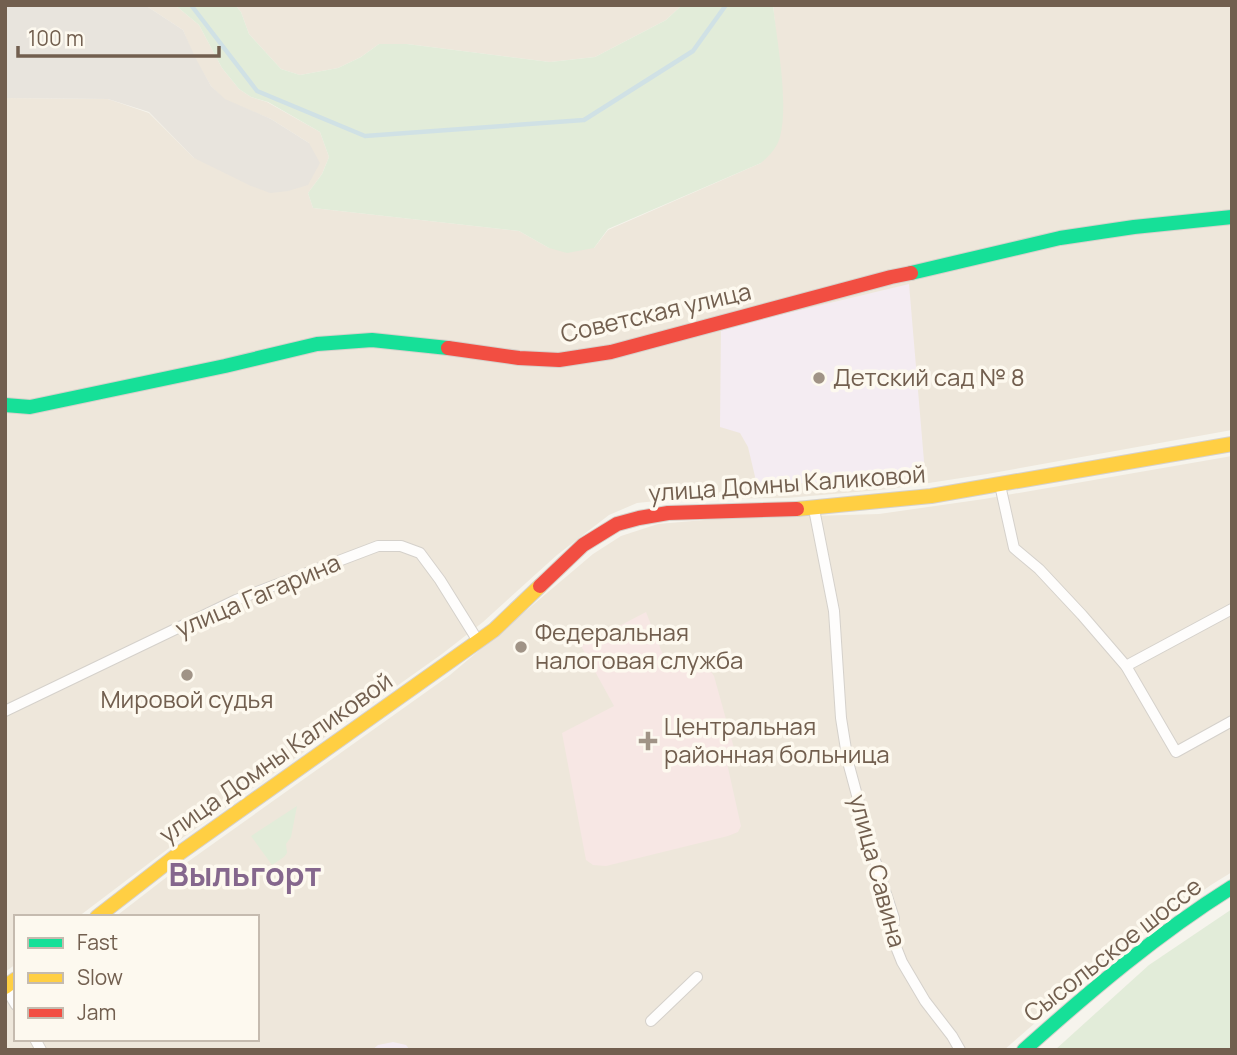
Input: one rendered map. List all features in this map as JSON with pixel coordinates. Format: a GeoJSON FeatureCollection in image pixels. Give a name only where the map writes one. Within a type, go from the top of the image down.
{"type":"FeatureCollection","features":[{"type":"Feature","properties":{"kind":"main road","name":"Советская улица"},"geometry":{"type":"LineString","coordinates":[[5,405],[30,407],[317,344],[372,341],[411,343],[519,358],[559,360],[611,352],[891,276],[1036,243],[1122,228],[1232,216]]}},
{"type":"Feature","properties":{"kind":"main road","name":"улица Домны Каликовой"},"geometry":{"type":"LineString","coordinates":[[100,915],[177,855],[494,630],[583,545],[617,524],[668,513],[814,509],[931,496],[1232,444]]}},
{"type":"Feature","properties":{"kind":"main road","name":"Сысольское шоссе"},"geometry":{"type":"LineString","coordinates":[[1024,1050],[1071,1007],[1138,953],[1232,887]]}},
{"type":"Feature","properties":{"kind":"street"},"geometry":{"type":"LineString","coordinates":[[1000,485],[1014,548],[1039,569],[1126,666],[1175,752],[1232,721]]}},
{"type":"Feature","properties":{"kind":"street","name":"улица Савина"},"geometry":{"type":"LineString","coordinates":[[814,509],[834,611],[841,718],[848,762],[894,918],[892,937],[902,962],[925,1002],[952,1035],[960,1050]]}},
{"type":"Feature","properties":{"kind":"street","name":"улица Гагарина"},"geometry":{"type":"LineString","coordinates":[[5,711],[236,600],[379,547],[401,546],[420,553],[478,642]]}},
{"type":"Feature","properties":{"kind":"street"},"geometry":{"type":"LineString","coordinates":[[1126,666],[1232,609]]}},
{"type":"Feature","properties":{"kind":"street"},"geometry":{"type":"LineString","coordinates":[[650,1021],[697,977]]}},
{"type":"Feature","properties":{"kind":"shaded area"},"geometry":{"type":"Polygon","coordinates":[[[5,5],[145,5],[183,30],[211,86],[225,99],[271,119],[309,143],[320,163],[308,185],[270,193],[251,186],[194,158],[149,112],[108,99],[5,98],[5,5]]]}},
{"type":"Feature","properties":{"kind":"shaded area"},"geometry":{"type":"Polygon","coordinates":[[[145,5],[175,5],[199,25],[222,68],[239,89],[320,132],[329,157],[322,174],[308,193],[313,208],[519,231],[549,248],[594,248],[608,230],[761,163],[783,102],[773,5],[1232,5],[1232,430],[890,489],[787,498],[676,499],[637,503],[609,515],[557,555],[483,622],[442,654],[181,839],[81,915],[14,915],[14,965],[5,972],[5,98],[108,99],[149,113],[194,158],[309,143],[271,119],[225,100],[211,86],[194,57],[183,30],[145,5]]]}},
{"type":"Feature","properties":{"kind":"shaded area"},"geometry":{"type":"Polygon","coordinates":[[[235,5],[682,5],[666,20],[595,57],[550,62],[407,44],[379,44],[361,57],[338,68],[300,75],[281,69],[249,34],[241,12],[235,5]]]}},
{"type":"Feature","properties":{"kind":"shaded area","name":"Детский сад № 8"},"geometry":{"type":"Polygon","coordinates":[[[909,284],[925,473],[861,481],[757,485],[748,447],[740,433],[720,427],[721,329],[909,284]]]}},
{"type":"Feature","properties":{"kind":"shaded area"},"geometry":{"type":"Polygon","coordinates":[[[1232,456],[1232,872],[1120,949],[1004,1050],[5,1050],[5,1001],[14,994],[14,1041],[259,1041],[259,915],[118,915],[172,873],[450,675],[593,554],[621,536],[658,524],[716,519],[879,514],[984,499],[1232,456]]]}},
{"type":"Feature","properties":{"kind":"shaded area","name":"Центральная районная больница"},"geometry":{"type":"Polygon","coordinates":[[[646,612],[671,670],[710,670],[714,676],[734,748],[727,763],[741,826],[738,832],[728,836],[606,866],[593,865],[586,860],[562,733],[614,706],[581,646],[646,612]]]}},
{"type":"Feature","properties":{"kind":"shaded area"},"geometry":{"type":"Polygon","coordinates":[[[393,1042],[406,1045],[410,1050],[372,1050],[378,1045],[393,1042]]]}},
{"type":"Feature","properties":{"kind":"green space"},"geometry":{"type":"Polygon","coordinates":[[[175,5],[235,5],[241,12],[249,34],[281,69],[300,75],[338,68],[361,57],[379,44],[407,44],[550,62],[595,57],[666,20],[682,5],[773,5],[783,90],[780,137],[770,155],[761,163],[608,229],[594,248],[567,253],[549,248],[519,231],[313,208],[308,193],[322,174],[329,157],[320,132],[268,102],[251,97],[239,89],[222,68],[199,25],[175,5]]]}},
{"type":"Feature","properties":{"kind":"green space"},"geometry":{"type":"Polygon","coordinates":[[[297,806],[291,837],[286,844],[287,853],[272,865],[251,836],[297,806]]]}},
{"type":"Feature","properties":{"kind":"green space"},"geometry":{"type":"Polygon","coordinates":[[[1232,909],[1232,1050],[1055,1050],[1149,965],[1232,909]]]}},
{"type":"Feature","properties":{"kind":"waterway"},"geometry":{"type":"LineString","coordinates":[[191,5],[257,91],[365,136],[584,120],[693,51],[726,5]]}},
{"type":"Feature","properties":{"kind":"traffic: fast"},"geometry":{"type":"LineString","coordinates":[[911,273],[1060,238],[1232,217]]}},
{"type":"Feature","properties":{"kind":"traffic: fast"},"geometry":{"type":"LineString","coordinates":[[5,405],[30,407],[317,344],[372,340],[448,348]]}},
{"type":"Feature","properties":{"kind":"traffic: fast"},"geometry":{"type":"LineString","coordinates":[[1024,1050],[1125,964],[1232,887]]}},
{"type":"Feature","properties":{"kind":"traffic: slow"},"geometry":{"type":"LineString","coordinates":[[797,509],[931,496],[1232,444]]}},
{"type":"Feature","properties":{"kind":"traffic: slow"},"geometry":{"type":"LineString","coordinates":[[100,915],[177,855],[494,630],[540,586]]}},
{"type":"Feature","properties":{"kind":"traffic: slow"},"geometry":{"type":"LineString","coordinates":[[5,987],[14,980]]}},
{"type":"Feature","properties":{"kind":"traffic: jam"},"geometry":{"type":"LineString","coordinates":[[448,348],[519,358],[559,360],[611,352],[911,273]]}},
{"type":"Feature","properties":{"kind":"traffic: jam"},"geometry":{"type":"LineString","coordinates":[[540,586],[583,545],[617,524],[668,513],[797,509]]}},
{"type":"Feature","properties":{"kind":"place","name":"Детский сад № 8"},"geometry":{"type":"Point","coordinates":[819,378]}},
{"type":"Feature","properties":{"kind":"place","name":"Федеральная налоговая служба"},"geometry":{"type":"Point","coordinates":[521,647]}},
{"type":"Feature","properties":{"kind":"place","name":"Мировой судья"},"geometry":{"type":"Point","coordinates":[187,675]}},
{"type":"Feature","properties":{"kind":"place","name":"Центральная районная больница"},"geometry":{"type":"Point","coordinates":[648,741]}},
{"type":"Feature","properties":{"kind":"district","name":"Выльгорт"},"geometry":{"type":"Point","coordinates":[245,875]}}]}
